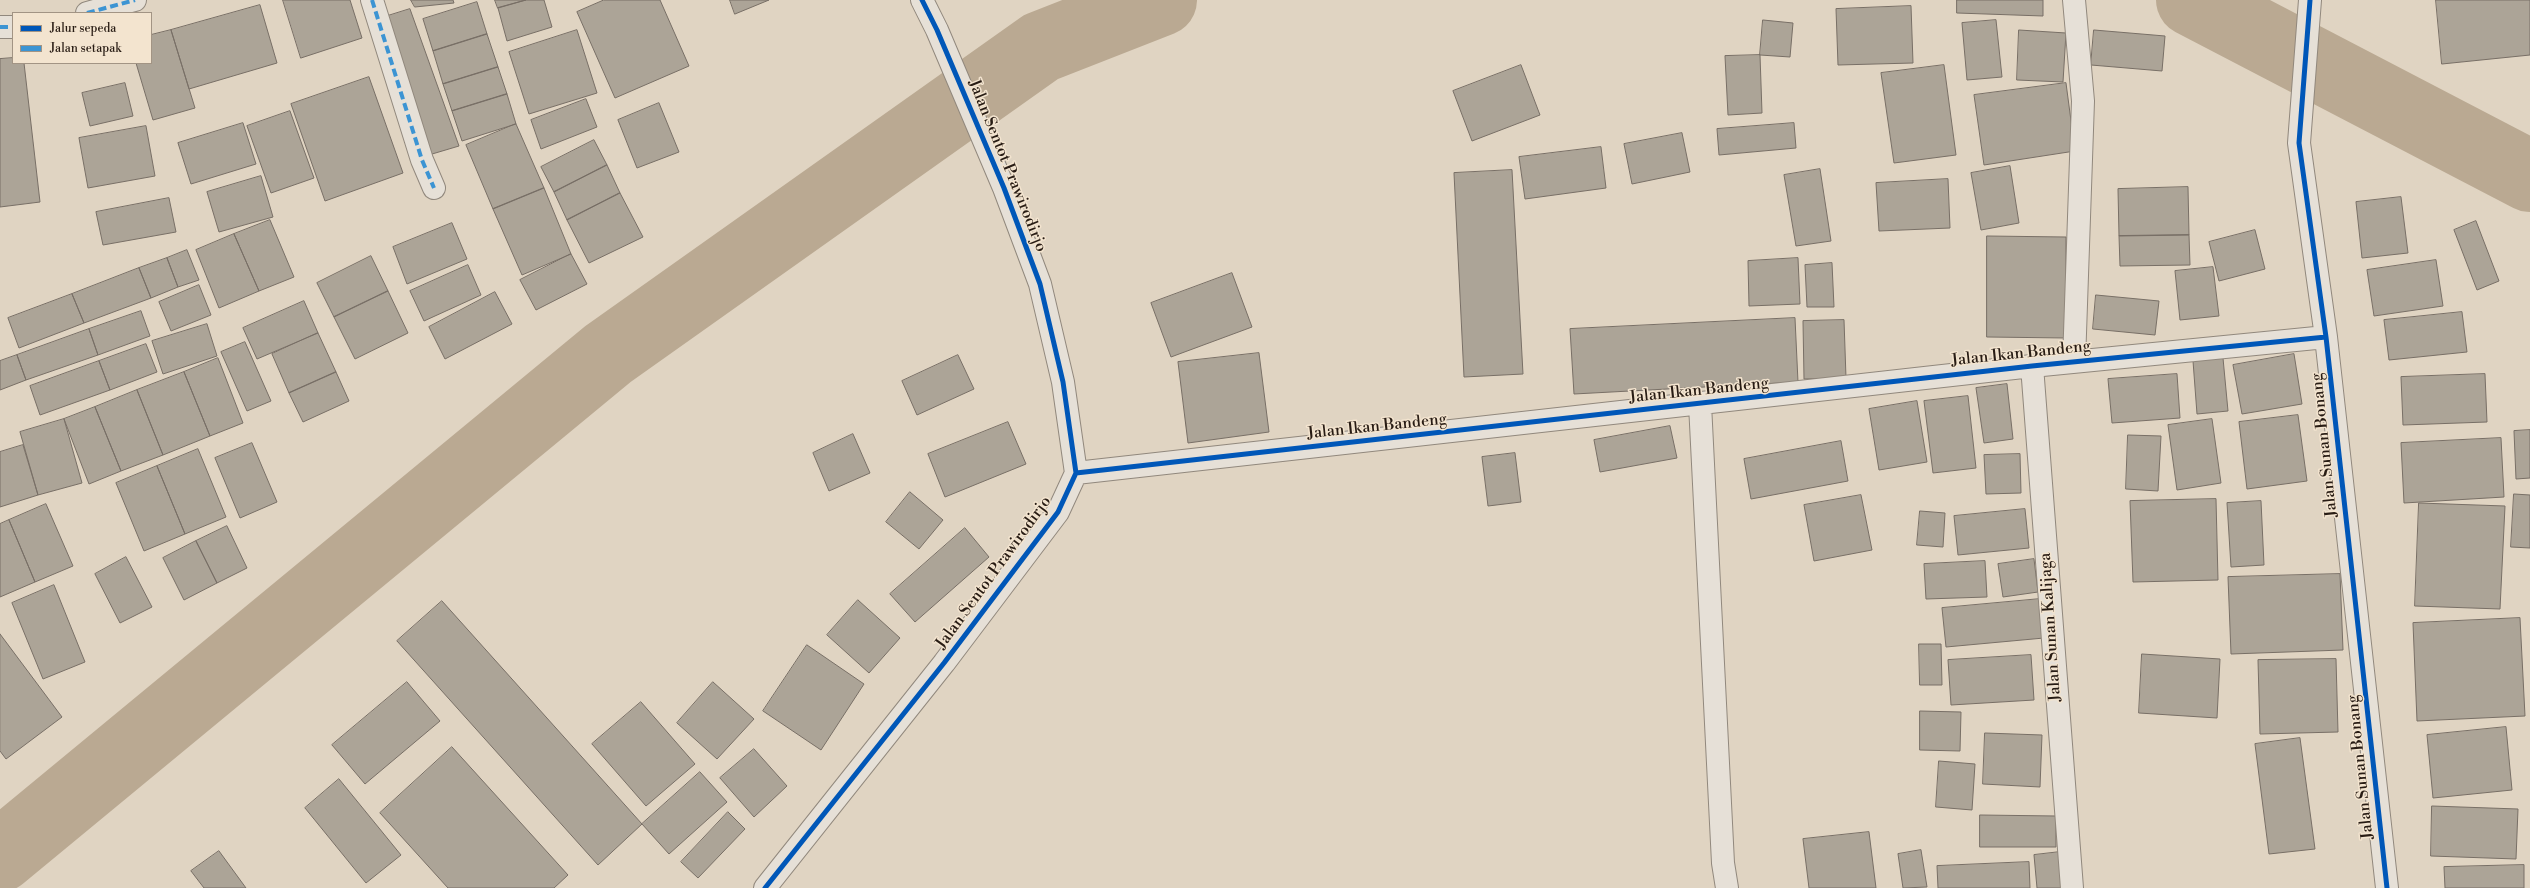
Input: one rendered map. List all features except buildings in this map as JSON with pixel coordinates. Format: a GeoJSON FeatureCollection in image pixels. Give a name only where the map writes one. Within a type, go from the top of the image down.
{"type":"FeatureCollection","features":[{"type":"Feature","properties":{"kind":"street"},"geometry":{"type":"LineString","coordinates":[[91,12],[135,0]]}},
{"type":"Feature","properties":{"kind":"street"},"geometry":{"type":"LineString","coordinates":[[372,0],[422,160],[434,188]]}},
{"type":"Feature","properties":{"kind":"street","name":"Jalan Sentot Prawirodirjo"},"geometry":{"type":"LineString","coordinates":[[765,888],[944,663],[1058,512],[1076,473],[1063,382],[1040,284],[1004,188],[937,30],[922,0]]}},
{"type":"Feature","properties":{"kind":"street"},"geometry":{"type":"LineString","coordinates":[[2074,0],[2083,101],[2074,362]]}},
{"type":"Feature","properties":{"kind":"street","name":"Jalan Sunan Bonang"},"geometry":{"type":"LineString","coordinates":[[2310,0],[2299,143],[2326,337],[2387,888]]}},
{"type":"Feature","properties":{"kind":"street"},"geometry":{"type":"LineString","coordinates":[[0,27],[12,27]]}},
{"type":"Feature","properties":{"kind":"street","name":"Jalan Ikan Bandeng"},"geometry":{"type":"LineString","coordinates":[[1076,473],[2032,366],[2326,337]]}},
{"type":"Feature","properties":{"kind":"street","name":"Jalan Sunan Kalijaga"},"geometry":{"type":"LineString","coordinates":[[2032,366],[2072,888]]}},
{"type":"Feature","properties":{"kind":"street"},"geometry":{"type":"LineString","coordinates":[[1700,404],[1723,863],[1727,888]]}},
{"type":"Feature","properties":{"kind":"waterway"},"geometry":{"type":"LineString","coordinates":[[0,856],[608,354],[1041,47],[1161,0]]}},
{"type":"Feature","properties":{"kind":"waterway"},"geometry":{"type":"LineString","coordinates":[[2192,0],[2530,176]]}},
{"type":"Feature","properties":{"kind":"marked path"},"geometry":{"type":"LineString","coordinates":[[91,12],[135,0]]}},
{"type":"Feature","properties":{"kind":"marked path"},"geometry":{"type":"LineString","coordinates":[[372,0],[422,160],[434,188]]}},
{"type":"Feature","properties":{"kind":"marked path"},"geometry":{"type":"LineString","coordinates":[[0,27],[12,27]]}},
{"type":"Feature","properties":{"kind":"cycle path"},"geometry":{"type":"LineString","coordinates":[[765,888],[944,663],[1058,512],[1076,473],[1063,382],[1040,284],[1004,188],[937,30],[922,0]]}},
{"type":"Feature","properties":{"kind":"cycle path"},"geometry":{"type":"LineString","coordinates":[[2310,0],[2299,143],[2326,337],[2387,888]]}},
{"type":"Feature","properties":{"kind":"cycle path"},"geometry":{"type":"LineString","coordinates":[[1076,473],[2032,366],[2326,337]]}}]}
